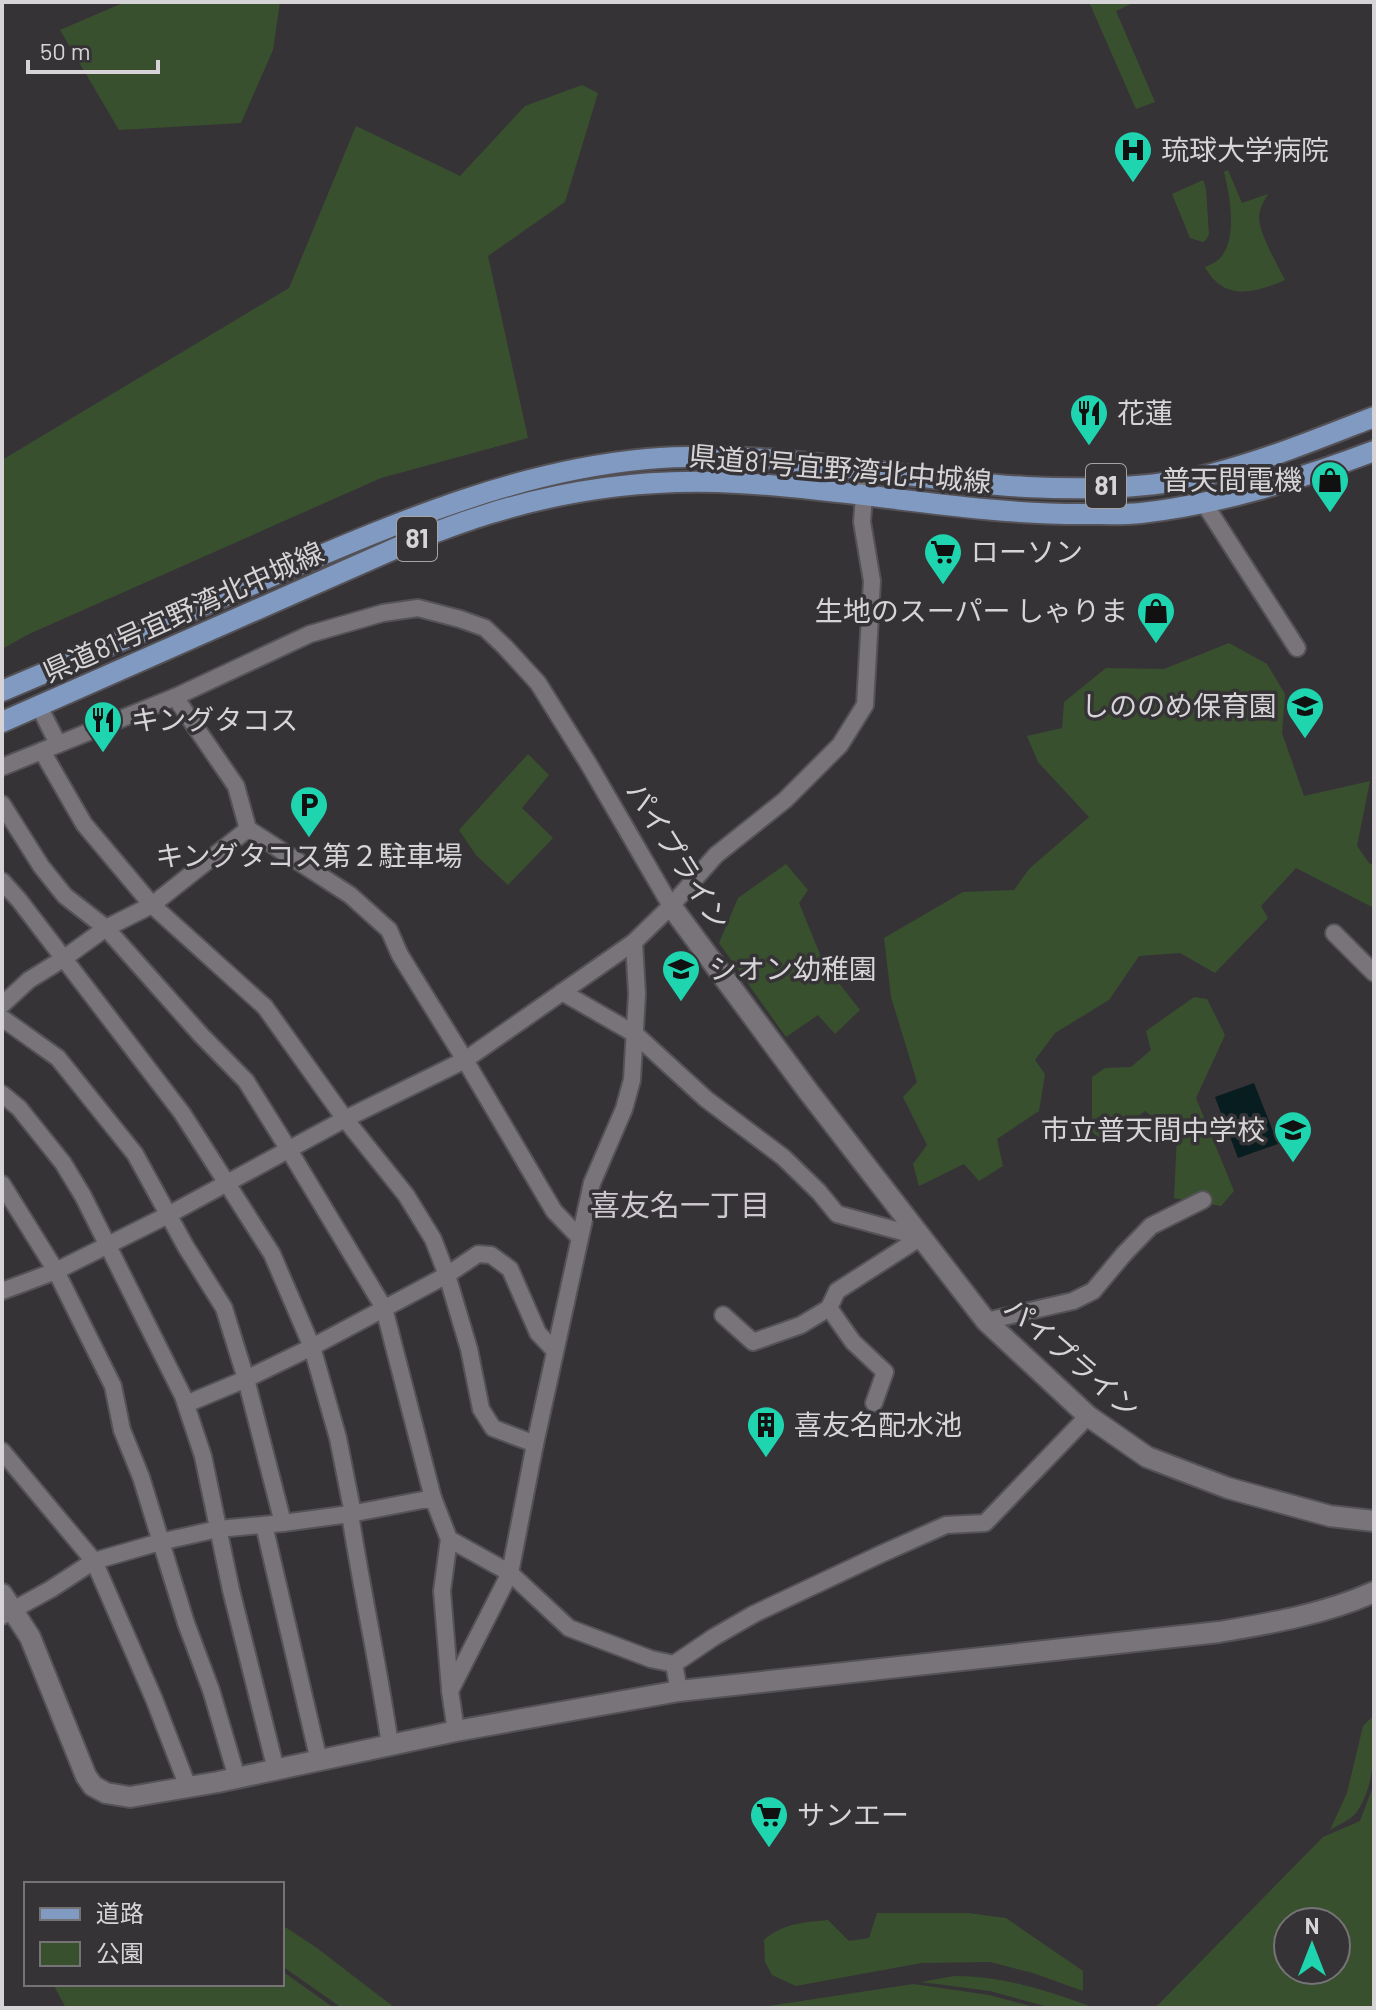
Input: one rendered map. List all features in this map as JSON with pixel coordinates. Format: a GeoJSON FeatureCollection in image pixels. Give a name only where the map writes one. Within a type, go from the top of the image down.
{"type":"FeatureCollection","features":[{"type":"Feature","properties":{"kind":"main road","name":"県道81号宜野湾北中城線"},"geometry":{"type":"LineString","coordinates":[[2,691],[396,523],[474,495],[561,473],[644,459],[739,457],[1029,487],[1151,484],[1224,471],[1374,417]]}},
{"type":"Feature","properties":{"kind":"main road","name":"県道81号宜野湾北中城線"},"geometry":{"type":"LineString","coordinates":[[2,722],[419,538],[489,514],[559,496],[649,483],[738,483],[984,509],[1058,514],[1139,513],[1204,503],[1314,472],[1374,451]]}},
{"type":"Feature","properties":{"kind":"street"},"geometry":{"type":"LineString","coordinates":[[2,1291],[56,1271],[168,1215],[345,1119],[465,1060],[634,942],[716,855],[785,800],[840,745],[865,705],[872,581],[862,522],[866,469]]}},
{"type":"Feature","properties":{"kind":"street"},"geometry":{"type":"LineString","coordinates":[[1204,503],[1297,648]]}},
{"type":"Feature","properties":{"kind":"street","name":"パイプライン"},"geometry":{"type":"LineString","coordinates":[[2,767],[175,697],[310,634],[383,613],[418,608],[485,628],[538,683],[671,906],[808,1091],[986,1321],[1088,1416],[1147,1457],[1228,1488],[1330,1516],[1374,1521]]}},
{"type":"Feature","properties":{"kind":"street"},"geometry":{"type":"LineString","coordinates":[[175,697],[236,786],[248,829],[350,895],[389,930],[400,955],[554,1211],[579,1237]]}},
{"type":"Feature","properties":{"kind":"street"},"geometry":{"type":"LineString","coordinates":[[39,706],[58,744]]}},
{"type":"Feature","properties":{"kind":"street"},"geometry":{"type":"LineString","coordinates":[[42,751],[84,824],[152,905],[265,1007],[345,1119],[406,1195],[433,1239],[447,1275],[469,1349],[481,1409],[493,1428],[535,1444]]}},
{"type":"Feature","properties":{"kind":"street"},"geometry":{"type":"LineString","coordinates":[[2,804],[41,866],[65,896],[106,928],[246,1081],[384,1308],[433,1498],[449,1539],[442,1591],[456,1731]]}},
{"type":"Feature","properties":{"kind":"street"},"geometry":{"type":"LineString","coordinates":[[2,1005],[29,980],[106,928],[152,905],[248,829]]}},
{"type":"Feature","properties":{"kind":"street"},"geometry":{"type":"LineString","coordinates":[[2,881],[182,1113],[272,1254],[312,1347],[338,1438],[361,1589],[390,1745]]}},
{"type":"Feature","properties":{"kind":"street"},"geometry":{"type":"LineString","coordinates":[[1334,933],[1374,973]]}},
{"type":"Feature","properties":{"kind":"street"},"geometry":{"type":"LineString","coordinates":[[450,1691],[510,1573],[592,1183],[624,1109],[632,1080],[637,994],[634,942]]}},
{"type":"Feature","properties":{"kind":"street"},"geometry":{"type":"LineString","coordinates":[[562,992],[635,1034],[706,1099],[783,1157],[837,1214],[921,1237]]}},
{"type":"Feature","properties":{"kind":"street"},"geometry":{"type":"LineString","coordinates":[[2,1018],[58,1058],[135,1154],[224,1308],[246,1379],[283,1523]]}},
{"type":"Feature","properties":{"kind":"street"},"geometry":{"type":"LineString","coordinates":[[2,1094],[19,1108],[63,1163],[83,1196],[186,1404],[203,1456],[276,1770]]}},
{"type":"Feature","properties":{"kind":"street"},"geometry":{"type":"LineString","coordinates":[[2,1184],[56,1271],[113,1386],[122,1430],[141,1477],[237,1778]]}},
{"type":"Feature","properties":{"kind":"street"},"geometry":{"type":"LineString","coordinates":[[986,1321],[1073,1301],[1093,1291],[1151,1226],[1203,1200]]}},
{"type":"Feature","properties":{"kind":"street"},"geometry":{"type":"LineString","coordinates":[[723,1315],[753,1342],[801,1325],[829,1308],[837,1291],[921,1237]]}},
{"type":"Feature","properties":{"kind":"street"},"geometry":{"type":"LineString","coordinates":[[186,1404],[312,1347],[447,1275],[478,1254],[491,1255],[510,1269],[538,1333],[555,1351]]}},
{"type":"Feature","properties":{"kind":"street"},"geometry":{"type":"LineString","coordinates":[[829,1308],[853,1342],[885,1372],[874,1403]]}},
{"type":"Feature","properties":{"kind":"street"},"geometry":{"type":"LineString","coordinates":[[449,1539],[510,1573],[569,1628],[651,1659],[674,1664],[754,1614],[881,1554],[946,1525],[985,1523],[1088,1416]]}},
{"type":"Feature","properties":{"kind":"street"},"geometry":{"type":"LineString","coordinates":[[2,1451],[94,1561],[188,1787]]}},
{"type":"Feature","properties":{"kind":"street"},"geometry":{"type":"LineString","coordinates":[[433,1498],[352,1514],[218,1529],[160,1542],[94,1561],[51,1589],[6,1606],[30,1637],[86,1776],[93,1786],[106,1793],[130,1797],[237,1778],[456,1731],[679,1691],[1219,1632],[1296,1618],[1374,1592]]}},
{"type":"Feature","properties":{"kind":"street"},"geometry":{"type":"LineString","coordinates":[[264,1525],[319,1761]]}},
{"type":"Feature","properties":{"kind":"street"},"geometry":{"type":"LineString","coordinates":[[674,1664],[679,1691]]}},
{"type":"Feature","properties":{"kind":"green space"},"geometry":{"type":"Polygon","coordinates":[[[125,2],[280,2],[273,50],[241,123],[119,130],[60,30],[125,2]]]}},
{"type":"Feature","properties":{"kind":"green space"},"geometry":{"type":"Polygon","coordinates":[[[1089,2],[1135,2],[1116,11],[1155,102],[1136,109],[1089,2]]]}},
{"type":"Feature","properties":{"kind":"green space"},"geometry":{"type":"Polygon","coordinates":[[[582,85],[598,93],[565,202],[488,256],[528,438],[381,478],[29,634],[2,649],[2,460],[289,288],[356,126],[460,176],[525,106],[582,85]]]}},
{"type":"Feature","properties":{"kind":"green space"},"geometry":{"type":"Polygon","coordinates":[[[1228,170],[1242,203],[1268,194],[1260,211],[1260,224],[1285,280],[1241,292],[1221,286],[1205,267],[1217,261],[1228,243],[1231,219],[1224,172],[1228,170]]]}},
{"type":"Feature","properties":{"kind":"green space"},"geometry":{"type":"Polygon","coordinates":[[[1203,180],[1209,234],[1203,242],[1190,238],[1172,194],[1203,180]]]}},
{"type":"Feature","properties":{"kind":"green space"},"geometry":{"type":"Polygon","coordinates":[[[1229,643],[1267,664],[1285,694],[1282,733],[1304,796],[1370,781],[1357,846],[1374,866],[1374,908],[1296,868],[1261,906],[1268,918],[1215,973],[1180,953],[1139,956],[1109,1000],[1055,1033],[1035,1060],[1045,1074],[1039,1111],[997,1139],[1003,1166],[979,1181],[964,1164],[919,1186],[913,1164],[927,1145],[903,1097],[917,1082],[891,997],[884,938],[963,892],[1014,890],[1029,869],[1089,817],[1038,762],[1027,736],[1062,728],[1064,702],[1106,668],[1164,669],[1229,643]]]}},
{"type":"Feature","properties":{"kind":"green space"},"geometry":{"type":"Polygon","coordinates":[[[528,754],[549,775],[522,808],[553,838],[508,885],[476,855],[459,830],[528,754]]]}},
{"type":"Feature","properties":{"kind":"green space"},"geometry":{"type":"Polygon","coordinates":[[[786,864],[808,890],[799,903],[824,964],[860,1010],[835,1034],[818,1015],[786,1037],[719,943],[738,898],[786,864]]]}},
{"type":"Feature","properties":{"kind":"green space"},"geometry":{"type":"Polygon","coordinates":[[[1194,997],[1207,999],[1225,1035],[1196,1098],[1234,1191],[1221,1206],[1174,1198],[1177,1136],[1145,1111],[1105,1143],[1092,1132],[1092,1077],[1105,1068],[1131,1067],[1151,1050],[1146,1031],[1194,997]]]}},
{"type":"Feature","properties":{"kind":"green space"},"geometry":{"type":"Polygon","coordinates":[[[1374,1715],[1372,1766],[1363,1802],[1356,1813],[1330,1830],[1347,1793],[1363,1726],[1374,1715]]]}},
{"type":"Feature","properties":{"kind":"green space"},"geometry":{"type":"Polygon","coordinates":[[[1374,1784],[1374,2008],[1152,2008],[1159,2004],[1323,1837],[1360,1821],[1374,1784]]]}},
{"type":"Feature","properties":{"kind":"green space"},"geometry":{"type":"Polygon","coordinates":[[[877,1913],[968,1913],[1006,1918],[1083,1971],[1083,1991],[990,1962],[921,1963],[796,1986],[772,1975],[765,1962],[764,1940],[778,1930],[828,1920],[849,1941],[869,1938],[877,1913]]]}},
{"type":"Feature","properties":{"kind":"green space"},"geometry":{"type":"Polygon","coordinates":[[[284,1926],[395,2008],[342,2008],[284,1967],[284,1926]]]}},
{"type":"Feature","properties":{"kind":"green space"},"geometry":{"type":"Polygon","coordinates":[[[284,1972],[334,2008],[66,2008],[54,1986],[284,1986],[284,1972]]]}},
{"type":"Feature","properties":{"kind":"green space"},"geometry":{"type":"Polygon","coordinates":[[[954,1976],[1008,1982],[1095,2008],[1052,2008],[990,1991],[921,1982],[954,1976]]]}},
{"type":"Feature","properties":{"kind":"green space"},"geometry":{"type":"Polygon","coordinates":[[[913,1984],[989,1995],[1038,2008],[756,2008],[913,1984]]]}},
{"type":"Feature","properties":{"kind":"water"},"geometry":{"type":"Polygon","coordinates":[[[1254,1083],[1278,1144],[1238,1158],[1215,1097],[1254,1083]]]}},
{"type":"Feature","properties":{"kind":"place","name":"琉球大学病院"},"geometry":{"type":"Point","coordinates":[1133,184]}},
{"type":"Feature","properties":{"kind":"place","name":"花蓮"},"geometry":{"type":"Point","coordinates":[1089,447]}},
{"type":"Feature","properties":{"kind":"place","name":"普天間電機"},"geometry":{"type":"Point","coordinates":[1330,514]}},
{"type":"Feature","properties":{"kind":"place","name":"ローソン"},"geometry":{"type":"Point","coordinates":[943,586]}},
{"type":"Feature","properties":{"kind":"place","name":"生地のスーパー しゃりま"},"geometry":{"type":"Point","coordinates":[1156,645]}},
{"type":"Feature","properties":{"kind":"place","name":"しののめ保育園"},"geometry":{"type":"Point","coordinates":[1305,740]}},
{"type":"Feature","properties":{"kind":"place","name":"キングタコス"},"geometry":{"type":"Point","coordinates":[103,754]}},
{"type":"Feature","properties":{"kind":"place","name":"キングタコス第２駐車場"},"geometry":{"type":"Point","coordinates":[309,839]}},
{"type":"Feature","properties":{"kind":"place","name":"シオン幼稚園"},"geometry":{"type":"Point","coordinates":[681,1003]}},
{"type":"Feature","properties":{"kind":"place","name":"市立普天間中学校"},"geometry":{"type":"Point","coordinates":[1293,1164]}},
{"type":"Feature","properties":{"kind":"place","name":"喜友名配水池"},"geometry":{"type":"Point","coordinates":[766,1459]}},
{"type":"Feature","properties":{"kind":"place","name":"サンエー"},"geometry":{"type":"Point","coordinates":[769,1849]}},
{"type":"Feature","properties":{"kind":"district","name":"喜友名一丁目"},"geometry":{"type":"Point","coordinates":[680,1206]}}]}
